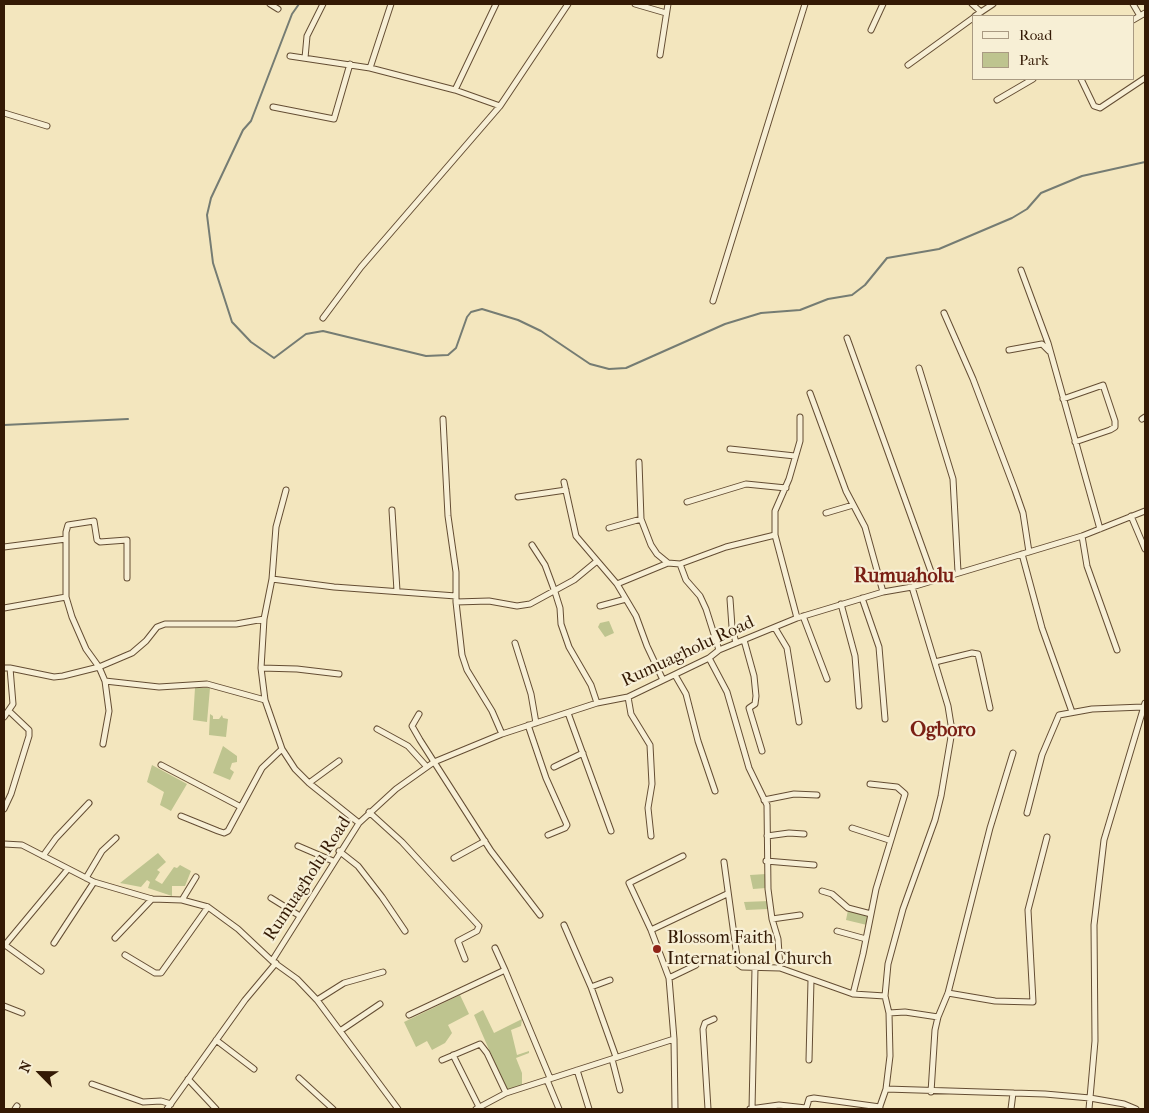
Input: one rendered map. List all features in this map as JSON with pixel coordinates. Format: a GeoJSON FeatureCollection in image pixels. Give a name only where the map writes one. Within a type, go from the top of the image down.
{"type":"FeatureCollection","features":[{"type":"Feature","properties":{"kind":"street"},"geometry":{"type":"LineString","coordinates":[[270,4],[278,9]]}},
{"type":"Feature","properties":{"kind":"street"},"geometry":{"type":"LineString","coordinates":[[305,58],[307,36],[323,4]]}},
{"type":"Feature","properties":{"kind":"street"},"geometry":{"type":"LineString","coordinates":[[370,68],[379,36],[392,4]]}},
{"type":"Feature","properties":{"kind":"street"},"geometry":{"type":"LineString","coordinates":[[454,90],[496,4]]}},
{"type":"Feature","properties":{"kind":"street"},"geometry":{"type":"LineString","coordinates":[[323,318],[360,267],[500,106],[568,4]]}},
{"type":"Feature","properties":{"kind":"street"},"geometry":{"type":"LineString","coordinates":[[634,4],[666,13]]}},
{"type":"Feature","properties":{"kind":"street"},"geometry":{"type":"LineString","coordinates":[[660,55],[668,4]]}},
{"type":"Feature","properties":{"kind":"street"},"geometry":{"type":"LineString","coordinates":[[713,301],[805,4]]}},
{"type":"Feature","properties":{"kind":"street"},"geometry":{"type":"LineString","coordinates":[[871,30],[883,4]]}},
{"type":"Feature","properties":{"kind":"street"},"geometry":{"type":"LineString","coordinates":[[972,4],[982,12]]}},
{"type":"Feature","properties":{"kind":"street"},"geometry":{"type":"LineString","coordinates":[[977,15],[993,4]]}},
{"type":"Feature","properties":{"kind":"street"},"geometry":{"type":"LineString","coordinates":[[1133,4],[1143,14]]}},
{"type":"Feature","properties":{"kind":"street"},"geometry":{"type":"LineString","coordinates":[[908,65],[972,18]]}},
{"type":"Feature","properties":{"kind":"street"},"geometry":{"type":"LineString","coordinates":[[290,56],[370,68],[454,90],[500,106]]}},
{"type":"Feature","properties":{"kind":"street"},"geometry":{"type":"LineString","coordinates":[[273,107],[334,119],[350,64]]}},
{"type":"Feature","properties":{"kind":"street"},"geometry":{"type":"LineString","coordinates":[[1081,80],[1094,106],[1100,108],[1145,78]]}},
{"type":"Feature","properties":{"kind":"street"},"geometry":{"type":"LineString","coordinates":[[997,100],[1031,80]]}},
{"type":"Feature","properties":{"kind":"street"},"geometry":{"type":"LineString","coordinates":[[4,113],[47,126]]}},
{"type":"Feature","properties":{"kind":"street"},"geometry":{"type":"LineString","coordinates":[[1021,270],[1051,353],[1100,529]]}},
{"type":"Feature","properties":{"kind":"street"},"geometry":{"type":"LineString","coordinates":[[944,313],[973,379],[1016,490],[1023,513],[1029,552]]}},
{"type":"Feature","properties":{"kind":"street"},"geometry":{"type":"LineString","coordinates":[[847,338],[934,580]]}},
{"type":"Feature","properties":{"kind":"street"},"geometry":{"type":"LineString","coordinates":[[1009,350],[1042,344],[1051,353]]}},
{"type":"Feature","properties":{"kind":"street"},"geometry":{"type":"LineString","coordinates":[[919,368],[953,479],[958,572]]}},
{"type":"Feature","properties":{"kind":"street"},"geometry":{"type":"LineString","coordinates":[[1063,399],[1103,385],[1116,421],[1115,427],[1110,430],[1075,442]]}},
{"type":"Feature","properties":{"kind":"street"},"geometry":{"type":"LineString","coordinates":[[810,393],[835,463],[864,527],[882,592]]}},
{"type":"Feature","properties":{"kind":"street"},"geometry":{"type":"LineString","coordinates":[[800,417],[800,440],[786,488],[776,511],[775,535],[800,617],[827,679]]}},
{"type":"Feature","properties":{"kind":"street"},"geometry":{"type":"LineString","coordinates":[[443,419],[448,516],[456,572],[456,599],[462,656],[467,670],[492,711],[502,734]]}},
{"type":"Feature","properties":{"kind":"street"},"geometry":{"type":"LineString","coordinates":[[730,449],[795,456]]}},
{"type":"Feature","properties":{"kind":"street"},"geometry":{"type":"LineString","coordinates":[[638,462],[641,519],[651,545],[657,554],[668,564]]}},
{"type":"Feature","properties":{"kind":"street"},"geometry":{"type":"LineString","coordinates":[[564,482],[576,536],[617,584],[636,616],[647,646],[663,680]]}},
{"type":"Feature","properties":{"kind":"street"},"geometry":{"type":"LineString","coordinates":[[687,502],[746,484],[786,488]]}},
{"type":"Feature","properties":{"kind":"street"},"geometry":{"type":"LineString","coordinates":[[286,490],[276,527],[272,578],[264,619],[261,668],[265,700],[273,728],[282,749],[309,783],[359,823]]}},
{"type":"Feature","properties":{"kind":"street"},"geometry":{"type":"LineString","coordinates":[[518,497],[566,490]]}},
{"type":"Feature","properties":{"kind":"street"},"geometry":{"type":"LineString","coordinates":[[826,513],[854,505]]}},
{"type":"Feature","properties":{"kind":"street"},"geometry":{"type":"LineString","coordinates":[[392,510],[397,591]]}},
{"type":"Feature","properties":{"kind":"street","name":"Rumuagholu Road"},"geometry":{"type":"LineString","coordinates":[[167,1109],[244,1000],[274,962],[339,851],[359,823],[370,812],[434,762],[536,722],[598,702],[628,697],[709,658],[719,650],[800,617],[882,592],[912,587],[1082,536],[1145,511]]}},
{"type":"Feature","properties":{"kind":"street"},"geometry":{"type":"LineString","coordinates":[[1131,516],[1145,549]]}},
{"type":"Feature","properties":{"kind":"street"},"geometry":{"type":"LineString","coordinates":[[609,528],[641,519]]}},
{"type":"Feature","properties":{"kind":"street"},"geometry":{"type":"LineString","coordinates":[[103,744],[109,711],[105,681],[99,667],[86,649],[72,617],[66,597],[66,539],[68,525],[94,521],[97,540],[100,542],[127,540],[127,578]]}},
{"type":"Feature","properties":{"kind":"street"},"geometry":{"type":"LineString","coordinates":[[617,584],[668,564],[680,564],[726,547],[775,535]]}},
{"type":"Feature","properties":{"kind":"street"},"geometry":{"type":"LineString","coordinates":[[1082,536],[1087,566],[1117,650]]}},
{"type":"Feature","properties":{"kind":"street"},"geometry":{"type":"LineString","coordinates":[[4,547],[66,539]]}},
{"type":"Feature","properties":{"kind":"street"},"geometry":{"type":"LineString","coordinates":[[532,545],[545,565],[555,592],[560,608],[561,624],[569,647],[591,685],[598,702]]}},
{"type":"Feature","properties":{"kind":"street"},"geometry":{"type":"LineString","coordinates":[[1022,554],[1042,628],[1072,712]]}},
{"type":"Feature","properties":{"kind":"street"},"geometry":{"type":"LineString","coordinates":[[272,578],[334,587],[397,591],[517,606],[530,604],[555,592],[597,561]]}},
{"type":"Feature","properties":{"kind":"street"},"geometry":{"type":"LineString","coordinates":[[680,564],[686,580],[700,596],[719,650]]}},
{"type":"Feature","properties":{"kind":"street"},"geometry":{"type":"LineString","coordinates":[[756,968],[752,1109],[779,1105],[806,1109],[809,1099],[814,1098],[880,1108],[886,1089],[890,1056],[889,1013],[885,996],[888,964],[903,909],[942,796],[952,731],[935,662],[912,587]]}},
{"type":"Feature","properties":{"kind":"street"},"geometry":{"type":"LineString","coordinates":[[4,608],[66,597]]}},
{"type":"Feature","properties":{"kind":"street"},"geometry":{"type":"LineString","coordinates":[[862,598],[879,647],[885,719]]}},
{"type":"Feature","properties":{"kind":"street"},"geometry":{"type":"LineString","coordinates":[[600,606],[626,599]]}},
{"type":"Feature","properties":{"kind":"street"},"geometry":{"type":"LineString","coordinates":[[730,599],[732,627],[736,643]]}},
{"type":"Feature","properties":{"kind":"street"},"geometry":{"type":"LineString","coordinates":[[841,604],[855,656],[859,706]]}},
{"type":"Feature","properties":{"kind":"street"},"geometry":{"type":"LineString","coordinates":[[4,668],[54,677],[99,667],[132,653],[158,627],[165,624],[236,624],[264,619]]}},
{"type":"Feature","properties":{"kind":"street"},"geometry":{"type":"LineString","coordinates":[[775,628],[787,648],[799,722]]}},
{"type":"Feature","properties":{"kind":"street"},"geometry":{"type":"LineString","coordinates":[[744,640],[754,676],[756,696],[755,704],[749,708],[762,751]]}},
{"type":"Feature","properties":{"kind":"street"},"geometry":{"type":"LineString","coordinates":[[515,643],[531,694],[536,722]]}},
{"type":"Feature","properties":{"kind":"street"},"geometry":{"type":"LineString","coordinates":[[935,662],[972,653],[978,654],[990,708]]}},
{"type":"Feature","properties":{"kind":"street"},"geometry":{"type":"LineString","coordinates":[[709,658],[728,692],[749,768],[764,800],[768,815],[766,861],[772,919],[778,939],[780,968]]}},
{"type":"Feature","properties":{"kind":"street"},"geometry":{"type":"LineString","coordinates":[[4,717],[13,704],[10,668]]}},
{"type":"Feature","properties":{"kind":"street"},"geometry":{"type":"LineString","coordinates":[[261,668],[307,670],[339,674]]}},
{"type":"Feature","properties":{"kind":"street"},"geometry":{"type":"LineString","coordinates":[[675,675],[686,694],[698,741],[715,791]]}},
{"type":"Feature","properties":{"kind":"street"},"geometry":{"type":"LineString","coordinates":[[105,681],[159,687],[208,684],[265,700]]}},
{"type":"Feature","properties":{"kind":"street"},"geometry":{"type":"LineString","coordinates":[[628,697],[631,714],[650,745],[652,784],[648,808],[651,836]]}},
{"type":"Feature","properties":{"kind":"street"},"geometry":{"type":"LineString","coordinates":[[1027,813],[1042,755],[1057,718],[1062,714],[1072,712],[1144,705],[1139,730],[1104,840],[1094,925],[1095,1041],[1089,1109]]}},
{"type":"Feature","properties":{"kind":"street"},"geometry":{"type":"LineString","coordinates":[[4,809],[11,794],[29,736],[28,730],[9,711]]}},
{"type":"Feature","properties":{"kind":"street"},"geometry":{"type":"LineString","coordinates":[[568,713],[611,831]]}},
{"type":"Feature","properties":{"kind":"street"},"geometry":{"type":"LineString","coordinates":[[419,714],[412,726],[485,842],[540,915]]}},
{"type":"Feature","properties":{"kind":"street"},"geometry":{"type":"LineString","coordinates":[[528,725],[540,762],[567,825],[565,828],[548,835]]}},
{"type":"Feature","properties":{"kind":"street"},"geometry":{"type":"LineString","coordinates":[[377,729],[408,746],[427,767]]}},
{"type":"Feature","properties":{"kind":"street"},"geometry":{"type":"LineString","coordinates":[[181,816],[224,833],[262,768],[282,749]]}},
{"type":"Feature","properties":{"kind":"street"},"geometry":{"type":"LineString","coordinates":[[554,767],[583,753]]}},
{"type":"Feature","properties":{"kind":"street"},"geometry":{"type":"LineString","coordinates":[[931,1092],[935,1030],[948,992],[990,828],[1013,753]]}},
{"type":"Feature","properties":{"kind":"street"},"geometry":{"type":"LineString","coordinates":[[309,783],[338,762]]}},
{"type":"Feature","properties":{"kind":"street"},"geometry":{"type":"LineString","coordinates":[[161,765],[241,806]]}},
{"type":"Feature","properties":{"kind":"street"},"geometry":{"type":"LineString","coordinates":[[853,994],[870,914],[889,840],[900,816],[905,792],[897,787],[870,784]]}},
{"type":"Feature","properties":{"kind":"street"},"geometry":{"type":"LineString","coordinates":[[764,800],[794,794],[817,795]]}},
{"type":"Feature","properties":{"kind":"street"},"geometry":{"type":"LineString","coordinates":[[43,856],[56,838],[89,803]]}},
{"type":"Feature","properties":{"kind":"street"},"geometry":{"type":"LineString","coordinates":[[370,812],[402,842],[480,926],[477,931],[458,941],[465,959]]}},
{"type":"Feature","properties":{"kind":"street"},"geometry":{"type":"LineString","coordinates":[[852,828],[889,840]]}},
{"type":"Feature","properties":{"kind":"street"},"geometry":{"type":"LineString","coordinates":[[767,836],[789,833],[804,834]]}},
{"type":"Feature","properties":{"kind":"street"},"geometry":{"type":"LineString","coordinates":[[948,992],[995,1001],[1033,1002],[1028,910],[1047,837]]}},
{"type":"Feature","properties":{"kind":"street"},"geometry":{"type":"LineString","coordinates":[[86,878],[102,851],[116,838]]}},
{"type":"Feature","properties":{"kind":"street"},"geometry":{"type":"LineString","coordinates":[[454,858],[485,842]]}},
{"type":"Feature","properties":{"kind":"street"},"geometry":{"type":"LineString","coordinates":[[4,844],[22,845],[94,882],[152,899],[182,900],[208,907],[238,929],[274,962],[297,979],[317,1000],[398,1109]]}},
{"type":"Feature","properties":{"kind":"street"},"geometry":{"type":"LineString","coordinates":[[298,846],[333,861]]}},
{"type":"Feature","properties":{"kind":"street"},"geometry":{"type":"LineString","coordinates":[[339,851],[358,866],[405,931]]}},
{"type":"Feature","properties":{"kind":"street"},"geometry":{"type":"LineString","coordinates":[[675,1109],[674,1039],[669,978],[651,930],[629,883],[683,856]]}},
{"type":"Feature","properties":{"kind":"street"},"geometry":{"type":"LineString","coordinates":[[766,861],[814,865]]}},
{"type":"Feature","properties":{"kind":"street"},"geometry":{"type":"LineString","coordinates":[[724,862],[738,964],[756,968],[780,968],[853,994],[885,996]]}},
{"type":"Feature","properties":{"kind":"street"},"geometry":{"type":"LineString","coordinates":[[41,971],[5,945],[68,869]]}},
{"type":"Feature","properties":{"kind":"street"},"geometry":{"type":"LineString","coordinates":[[182,900],[196,877]]}},
{"type":"Feature","properties":{"kind":"street"},"geometry":{"type":"LineString","coordinates":[[54,943],[94,882]]}},
{"type":"Feature","properties":{"kind":"street"},"geometry":{"type":"LineString","coordinates":[[822,891],[832,894],[848,908],[870,914]]}},
{"type":"Feature","properties":{"kind":"street"},"geometry":{"type":"LineString","coordinates":[[651,930],[727,894]]}},
{"type":"Feature","properties":{"kind":"street"},"geometry":{"type":"LineString","coordinates":[[271,898],[300,916]]}},
{"type":"Feature","properties":{"kind":"street"},"geometry":{"type":"LineString","coordinates":[[115,938],[152,899]]}},
{"type":"Feature","properties":{"kind":"street"},"geometry":{"type":"LineString","coordinates":[[125,955],[155,973],[161,973],[208,907]]}},
{"type":"Feature","properties":{"kind":"street"},"geometry":{"type":"LineString","coordinates":[[772,919],[800,915]]}},
{"type":"Feature","properties":{"kind":"street"},"geometry":{"type":"LineString","coordinates":[[564,925],[591,987],[614,1058],[620,1090]]}},
{"type":"Feature","properties":{"kind":"street"},"geometry":{"type":"LineString","coordinates":[[837,931],[866,939]]}},
{"type":"Feature","properties":{"kind":"street"},"geometry":{"type":"LineString","coordinates":[[495,948],[548,1079],[558,1109]]}},
{"type":"Feature","properties":{"kind":"street"},"geometry":{"type":"LineString","coordinates":[[669,978],[696,965]]}},
{"type":"Feature","properties":{"kind":"street"},"geometry":{"type":"LineString","coordinates":[[409,1015],[505,970]]}},
{"type":"Feature","properties":{"kind":"street"},"geometry":{"type":"LineString","coordinates":[[317,1000],[344,983],[383,972]]}},
{"type":"Feature","properties":{"kind":"street"},"geometry":{"type":"LineString","coordinates":[[591,987],[610,980]]}},
{"type":"Feature","properties":{"kind":"street"},"geometry":{"type":"LineString","coordinates":[[809,1060],[811,980]]}},
{"type":"Feature","properties":{"kind":"street"},"geometry":{"type":"LineString","coordinates":[[340,1031],[380,1004]]}},
{"type":"Feature","properties":{"kind":"street"},"geometry":{"type":"LineString","coordinates":[[4,1006],[22,1013]]}},
{"type":"Feature","properties":{"kind":"street"},"geometry":{"type":"LineString","coordinates":[[889,1013],[905,1012],[938,1018]]}},
{"type":"Feature","properties":{"kind":"street"},"geometry":{"type":"LineString","coordinates":[[708,1109],[703,1029],[705,1023],[714,1019]]}},
{"type":"Feature","properties":{"kind":"street"},"geometry":{"type":"LineString","coordinates":[[453,1055],[477,1108],[506,1093],[674,1039]]}},
{"type":"Feature","properties":{"kind":"street"},"geometry":{"type":"LineString","coordinates":[[216,1040],[254,1069]]}},
{"type":"Feature","properties":{"kind":"street"},"geometry":{"type":"LineString","coordinates":[[442,1060],[476,1044],[482,1045],[506,1093]]}},
{"type":"Feature","properties":{"kind":"street"},"geometry":{"type":"LineString","coordinates":[[577,1070],[589,1109]]}},
{"type":"Feature","properties":{"kind":"street"},"geometry":{"type":"LineString","coordinates":[[299,1078],[333,1109]]}},
{"type":"Feature","properties":{"kind":"street"},"geometry":{"type":"LineString","coordinates":[[188,1079],[216,1109]]}},
{"type":"Feature","properties":{"kind":"street"},"geometry":{"type":"LineString","coordinates":[[92,1084],[105,1087],[112,1092],[142,1102],[160,1101],[171,1104]]}},
{"type":"Feature","properties":{"kind":"street"},"geometry":{"type":"LineString","coordinates":[[886,1089],[931,1092],[1013,1093],[1090,1098],[1124,1104],[1136,1109]]}},
{"type":"Feature","properties":{"kind":"street"},"geometry":{"type":"LineString","coordinates":[[1011,1109],[1013,1093]]}},
{"type":"Feature","properties":{"kind":"green space"},"geometry":{"type":"Polygon","coordinates":[[[609,621],[614,633],[605,637],[598,627],[600,623],[609,621]]]}},
{"type":"Feature","properties":{"kind":"green space"},"geometry":{"type":"Polygon","coordinates":[[[195,688],[210,688],[207,722],[193,720],[195,688]]]}},
{"type":"Feature","properties":{"kind":"green space"},"geometry":{"type":"Polygon","coordinates":[[[210,714],[213,716],[213,719],[219,719],[222,715],[223,718],[228,719],[226,737],[209,735],[210,714]]]}},
{"type":"Feature","properties":{"kind":"green space"},"geometry":{"type":"Polygon","coordinates":[[[223,746],[237,756],[237,762],[232,763],[230,769],[234,772],[230,780],[213,773],[223,746]]]}},
{"type":"Feature","properties":{"kind":"green space"},"geometry":{"type":"Polygon","coordinates":[[[152,765],[187,784],[171,811],[160,805],[164,792],[147,782],[152,765]]]}},
{"type":"Feature","properties":{"kind":"green space"},"geometry":{"type":"Polygon","coordinates":[[[158,853],[166,862],[157,870],[160,872],[155,880],[162,884],[174,867],[177,868],[180,865],[191,871],[185,886],[172,886],[172,896],[148,888],[150,882],[147,880],[141,887],[120,883],[158,853]]]}},
{"type":"Feature","properties":{"kind":"green space"},"geometry":{"type":"Polygon","coordinates":[[[766,874],[766,888],[753,889],[750,875],[766,874]]]}},
{"type":"Feature","properties":{"kind":"green space"},"geometry":{"type":"Polygon","coordinates":[[[769,901],[768,909],[746,910],[744,902],[769,901]]]}},
{"type":"Feature","properties":{"kind":"green space"},"geometry":{"type":"Polygon","coordinates":[[[848,910],[868,916],[867,925],[846,920],[848,910]]]}},
{"type":"Feature","properties":{"kind":"green space"},"geometry":{"type":"Polygon","coordinates":[[[460,995],[469,1014],[448,1025],[452,1033],[445,1043],[432,1050],[427,1041],[416,1047],[404,1022],[460,995]]]}},
{"type":"Feature","properties":{"kind":"green space"},"geometry":{"type":"Polygon","coordinates":[[[483,1010],[494,1033],[522,1019],[521,1026],[511,1030],[517,1055],[529,1051],[529,1053],[516,1058],[522,1073],[522,1085],[507,1091],[474,1015],[483,1010]]]}},
{"type":"Feature","properties":{"kind":"waterway"},"geometry":{"type":"LineString","coordinates":[[299,4],[292,14],[251,121],[243,130],[211,198],[207,215],[213,263],[232,322],[251,342],[274,358],[306,334],[323,331],[426,356],[448,355],[456,348],[467,317],[471,312],[482,309],[518,320],[541,331],[590,364],[609,369],[626,368],[725,324],[761,313],[800,310],[828,299],[852,295],[865,285],[887,258],[939,249],[1012,218],[1027,209],[1041,193],[1082,176],[1145,162]]}},
{"type":"Feature","properties":{"kind":"waterway"},"geometry":{"type":"LineString","coordinates":[[4,425],[128,419]]}},
{"type":"Feature","properties":{"kind":"place","name":"Blossom Faith International Church"},"geometry":{"type":"Point","coordinates":[657,949]}},
{"type":"Feature","properties":{"kind":"district","name":"Rumuaholu"},"geometry":{"type":"Point","coordinates":[904,577]}},
{"type":"Feature","properties":{"kind":"district","name":"Ogboro"},"geometry":{"type":"Point","coordinates":[943,731]}}]}
